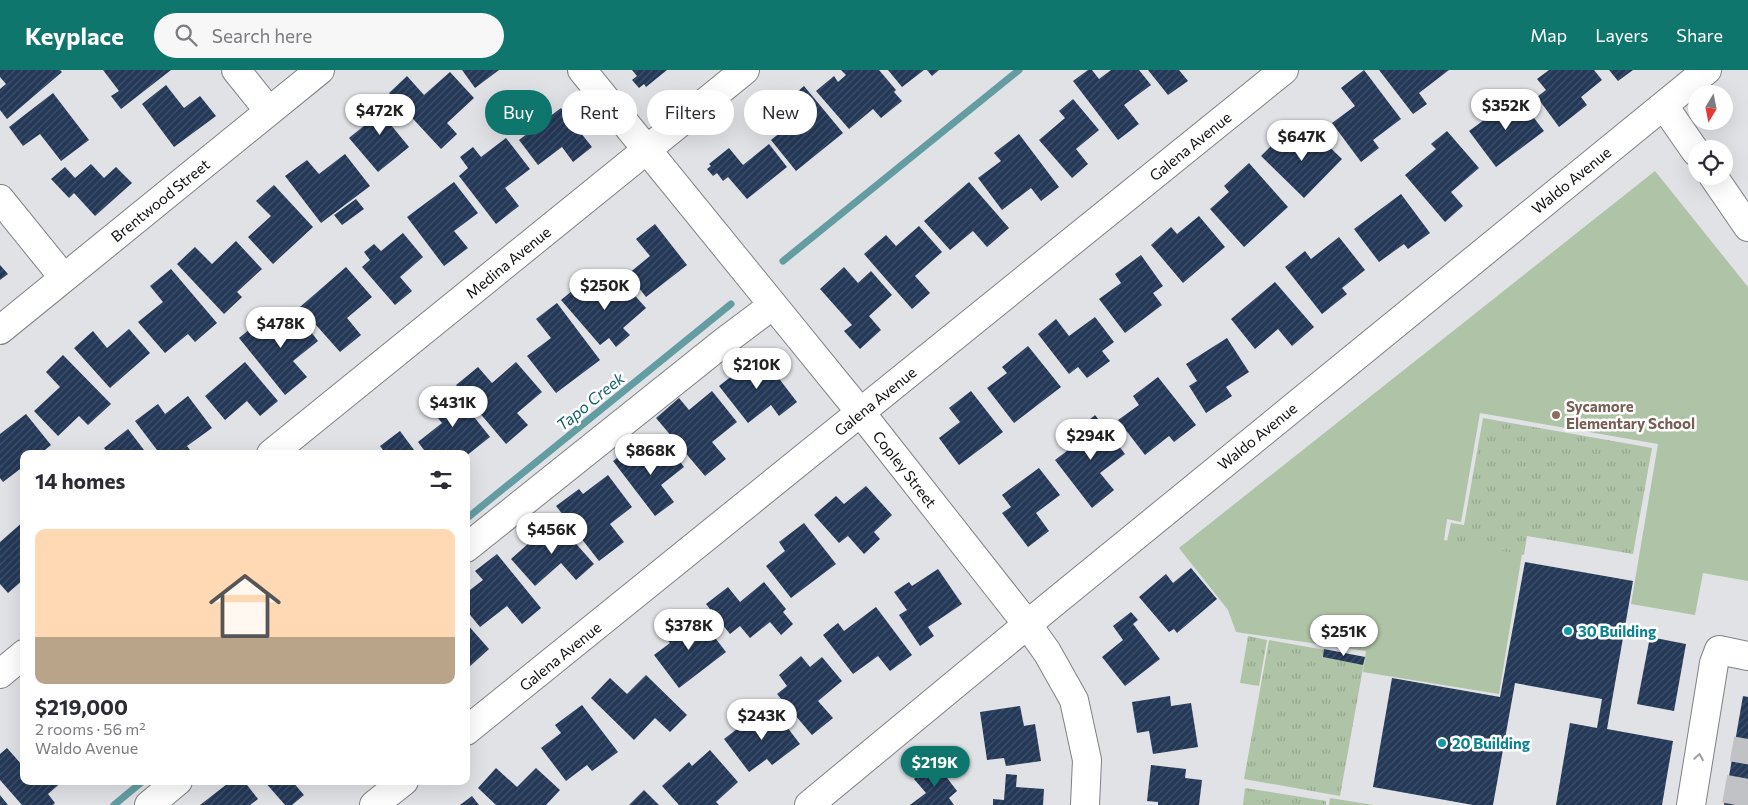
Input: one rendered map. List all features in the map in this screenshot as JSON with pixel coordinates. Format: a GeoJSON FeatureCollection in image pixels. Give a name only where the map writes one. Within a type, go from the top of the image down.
{"type":"FeatureCollection","features":[{"type":"Feature","properties":{"kind":"street"},"geometry":{"type":"LineString","coordinates":[[236,70],[269,111]]}},
{"type":"Feature","properties":{"kind":"street","name":"Brentwood Street"},"geometry":{"type":"LineString","coordinates":[[0,330],[320,70]]}},
{"type":"Feature","properties":{"kind":"street","name":"Copley Street"},"geometry":{"type":"LineString","coordinates":[[582,70],[772,306],[861,413],[1048,652],[1074,700],[1087,760],[1085,805]]}},
{"type":"Feature","properties":{"kind":"street","name":"Medina Avenue"},"geometry":{"type":"LineString","coordinates":[[276,450],[745,70]]}},
{"type":"Feature","properties":{"kind":"street","name":"Galena Avenue"},"geometry":{"type":"LineString","coordinates":[[470,728],[1284,70]]}},
{"type":"Feature","properties":{"kind":"street","name":"Waldo Avenue"},"geometry":{"type":"LineString","coordinates":[[809,805],[1027,624],[1707,70]]}},
{"type":"Feature","properties":{"kind":"street"},"geometry":{"type":"LineString","coordinates":[[1664,106],[1688,140]]}},
{"type":"Feature","properties":{"kind":"street"},"geometry":{"type":"LineString","coordinates":[[1719,185],[1748,226]]}},
{"type":"Feature","properties":{"kind":"street"},"geometry":{"type":"LineString","coordinates":[[0,199],[64,278]]}},
{"type":"Feature","properties":{"kind":"street"},"geometry":{"type":"LineString","coordinates":[[470,545],[772,306]]}},
{"type":"Feature","properties":{"kind":"street"},"geometry":{"type":"LineString","coordinates":[[1691,805],[1714,663],[1719,650],[1748,656]]}},
{"type":"Feature","properties":{"kind":"street"},"geometry":{"type":"LineString","coordinates":[[0,674],[20,657]]}},
{"type":"Feature","properties":{"kind":"street"},"geometry":{"type":"LineString","coordinates":[[149,805],[173,785]]}},
{"type":"Feature","properties":{"kind":"street"},"geometry":{"type":"LineString","coordinates":[[374,805],[399,785]]}},
{"type":"Feature","properties":{"kind":"green space"},"geometry":{"type":"Polygon","coordinates":[[[1655,171],[1748,287],[1748,581],[1703,573],[1695,615],[1631,604],[1658,444],[1480,413],[1461,522],[1447,519],[1444,540],[1522,554],[1499,694],[1363,672],[1366,651],[1236,632],[1228,610],[1179,548],[1655,171]]]}},
{"type":"Feature","properties":{"kind":"green space"},"geometry":{"type":"Polygon","coordinates":[[[1483,418],[1652,448],[1633,554],[1527,536],[1524,555],[1447,541],[1451,523],[1464,525],[1483,418]]]}},
{"type":"Feature","properties":{"kind":"green space"},"geometry":{"type":"Polygon","coordinates":[[[1248,636],[1267,640],[1259,686],[1240,683],[1248,636]]]}},
{"type":"Feature","properties":{"kind":"green space"},"geometry":{"type":"Polygon","coordinates":[[[1269,640],[1365,657],[1340,796],[1244,779],[1269,640]]]}},
{"type":"Feature","properties":{"kind":"green space"},"geometry":{"type":"Polygon","coordinates":[[[1245,788],[1326,801],[1326,805],[1243,805],[1245,788]]]}},
{"type":"Feature","properties":{"kind":"green space"},"geometry":{"type":"Polygon","coordinates":[[[1330,798],[1374,805],[1329,805],[1330,798]]]}},
{"type":"Feature","properties":{"kind":"building"},"geometry":{"type":"Polygon","coordinates":[[[0,70],[60,70],[62,72],[7,119],[0,110],[0,89],[6,84],[0,77],[0,70]]]}},
{"type":"Feature","properties":{"kind":"building"},"geometry":{"type":"Polygon","coordinates":[[[103,70],[171,70],[121,109],[111,96],[119,91],[103,70]]]}},
{"type":"Feature","properties":{"kind":"building"},"geometry":{"type":"Polygon","coordinates":[[[462,70],[499,70],[475,88],[462,70]]]}},
{"type":"Feature","properties":{"kind":"building"},"geometry":{"type":"Polygon","coordinates":[[[632,70],[667,70],[646,87],[644,84],[639,88],[632,80],[637,76],[632,70]]]}},
{"type":"Feature","properties":{"kind":"building"},"geometry":{"type":"Polygon","coordinates":[[[841,70],[879,70],[896,90],[894,92],[902,101],[881,118],[873,109],[849,129],[817,92],[834,76],[838,82],[846,75],[841,70]]]}},
{"type":"Feature","properties":{"kind":"building"},"geometry":{"type":"Polygon","coordinates":[[[888,70],[924,70],[902,87],[888,70]]]}},
{"type":"Feature","properties":{"kind":"building"},"geometry":{"type":"Polygon","coordinates":[[[927,70],[939,70],[932,76],[927,70]]]}},
{"type":"Feature","properties":{"kind":"building"},"geometry":{"type":"Polygon","coordinates":[[[1088,70],[1092,70],[1099,79],[1111,70],[1139,70],[1151,85],[1124,105],[1139,124],[1118,140],[1073,81],[1088,70]]]}},
{"type":"Feature","properties":{"kind":"building"},"geometry":{"type":"Polygon","coordinates":[[[1148,70],[1179,70],[1188,81],[1168,95],[1148,70]]]}},
{"type":"Feature","properties":{"kind":"building"},"geometry":{"type":"Polygon","coordinates":[[[1364,70],[1401,119],[1373,140],[1379,148],[1361,162],[1332,123],[1355,106],[1341,88],[1364,70]]]}},
{"type":"Feature","properties":{"kind":"building"},"geometry":{"type":"Polygon","coordinates":[[[1379,70],[1449,70],[1419,93],[1427,104],[1413,114],[1379,70]]]}},
{"type":"Feature","properties":{"kind":"building"},"geometry":{"type":"Polygon","coordinates":[[[1549,70],[1594,70],[1602,80],[1581,97],[1587,105],[1559,127],[1537,97],[1546,90],[1537,79],[1549,70]]]}},
{"type":"Feature","properties":{"kind":"building"},"geometry":{"type":"Polygon","coordinates":[[[1609,70],[1633,70],[1618,81],[1609,70]]]}},
{"type":"Feature","properties":{"kind":"building"},"geometry":{"type":"Polygon","coordinates":[[[450,72],[474,98],[447,123],[457,134],[441,149],[389,93],[407,76],[424,95],[450,72]]]}},
{"type":"Feature","properties":{"kind":"building"},"geometry":{"type":"Polygon","coordinates":[[[166,85],[184,108],[200,96],[216,116],[174,147],[142,104],[166,85]]]}},
{"type":"Feature","properties":{"kind":"building"},"geometry":{"type":"Polygon","coordinates":[[[804,86],[807,90],[799,90],[804,86]]]}},
{"type":"Feature","properties":{"kind":"building"},"geometry":{"type":"Polygon","coordinates":[[[53,93],[89,140],[61,161],[40,134],[23,146],[9,127],[53,93]]]}},
{"type":"Feature","properties":{"kind":"building"},"geometry":{"type":"Polygon","coordinates":[[[385,96],[402,117],[391,125],[409,147],[378,172],[349,138],[370,121],[364,114],[385,96]]]}},
{"type":"Feature","properties":{"kind":"building"},"geometry":{"type":"Polygon","coordinates":[[[1517,96],[1544,131],[1496,167],[1469,131],[1517,96]]]}},
{"type":"Feature","properties":{"kind":"building"},"geometry":{"type":"Polygon","coordinates":[[[1073,99],[1099,130],[1076,149],[1088,164],[1072,178],[1039,140],[1065,118],[1059,111],[1073,99]]]}},
{"type":"Feature","properties":{"kind":"building"},"geometry":{"type":"Polygon","coordinates":[[[817,102],[843,133],[796,171],[771,140],[777,135],[817,135],[817,102]]]}},
{"type":"Feature","properties":{"kind":"building"},"geometry":{"type":"Polygon","coordinates":[[[561,108],[562,135],[582,135],[592,147],[573,162],[562,147],[538,165],[519,140],[526,135],[552,135],[552,115],[561,108]]]}},
{"type":"Feature","properties":{"kind":"building"},"geometry":{"type":"Polygon","coordinates":[[[1447,131],[1479,168],[1451,192],[1463,206],[1445,222],[1405,175],[1436,149],[1431,144],[1447,131]]]}},
{"type":"Feature","properties":{"kind":"building"},"geometry":{"type":"Polygon","coordinates":[[[1314,132],[1342,159],[1304,198],[1261,156],[1282,135],[1297,149],[1314,132]]]}},
{"type":"Feature","properties":{"kind":"building"},"geometry":{"type":"Polygon","coordinates":[[[1019,134],[1059,187],[1041,201],[1031,188],[1002,210],[978,178],[1001,161],[994,153],[1019,134]]]}},
{"type":"Feature","properties":{"kind":"building"},"geometry":{"type":"Polygon","coordinates":[[[506,138],[530,169],[505,188],[519,206],[496,224],[459,176],[468,168],[460,157],[473,147],[481,157],[506,138]]]}},
{"type":"Feature","properties":{"kind":"building"},"geometry":{"type":"Polygon","coordinates":[[[769,144],[787,167],[747,199],[728,177],[723,181],[717,173],[713,176],[707,169],[711,166],[709,164],[729,148],[743,165],[769,144]]]}},
{"type":"Feature","properties":{"kind":"building"},"geometry":{"type":"Polygon","coordinates":[[[345,154],[370,186],[321,223],[285,176],[307,160],[319,174],[345,154]]]}},
{"type":"Feature","properties":{"kind":"building"},"geometry":{"type":"Polygon","coordinates":[[[1249,163],[1288,207],[1244,247],[1210,209],[1229,192],[1224,186],[1249,163]]]}},
{"type":"Feature","properties":{"kind":"building"},"geometry":{"type":"Polygon","coordinates":[[[91,164],[104,178],[116,167],[132,183],[95,216],[74,193],[69,198],[51,179],[65,167],[75,178],[91,164]]]}},
{"type":"Feature","properties":{"kind":"building"},"geometry":{"type":"Polygon","coordinates":[[[454,182],[478,213],[454,231],[468,248],[444,266],[407,217],[454,182]]]}},
{"type":"Feature","properties":{"kind":"building"},"geometry":{"type":"Polygon","coordinates":[[[969,182],[1009,228],[987,247],[973,231],[950,250],[924,221],[969,182]]]}},
{"type":"Feature","properties":{"kind":"building"},"geometry":{"type":"Polygon","coordinates":[[[274,185],[313,227],[273,264],[248,237],[271,216],[256,201],[274,185]]]}},
{"type":"Feature","properties":{"kind":"building"},"geometry":{"type":"Polygon","coordinates":[[[1401,194],[1430,233],[1408,249],[1404,244],[1379,262],[1354,229],[1401,194]]]}},
{"type":"Feature","properties":{"kind":"building"},"geometry":{"type":"Polygon","coordinates":[[[356,199],[364,209],[342,225],[334,215],[356,199]]]}},
{"type":"Feature","properties":{"kind":"building"},"geometry":{"type":"Polygon","coordinates":[[[1199,216],[1225,247],[1183,283],[1151,245],[1171,227],[1177,234],[1199,216]]]}},
{"type":"Feature","properties":{"kind":"building"},"geometry":{"type":"Polygon","coordinates":[[[655,224],[687,265],[646,297],[628,274],[650,256],[636,239],[655,224]]]}},
{"type":"Feature","properties":{"kind":"building"},"geometry":{"type":"Polygon","coordinates":[[[919,226],[942,252],[915,276],[930,293],[912,309],[864,254],[886,235],[896,246],[919,226]]]}},
{"type":"Feature","properties":{"kind":"building"},"geometry":{"type":"Polygon","coordinates":[[[403,233],[423,257],[400,277],[412,291],[395,305],[362,267],[370,260],[364,252],[374,244],[381,251],[403,233]]]}},
{"type":"Feature","properties":{"kind":"building"},"geometry":{"type":"Polygon","coordinates":[[[1339,237],[1365,270],[1342,288],[1347,294],[1322,314],[1285,267],[1305,251],[1311,259],[1339,237]]]}},
{"type":"Feature","properties":{"kind":"building"},"geometry":{"type":"Polygon","coordinates":[[[236,241],[262,269],[237,292],[242,297],[224,314],[177,264],[195,247],[212,264],[236,241]]]}},
{"type":"Feature","properties":{"kind":"building"},"geometry":{"type":"Polygon","coordinates":[[[1141,255],[1163,286],[1153,293],[1162,305],[1125,333],[1099,299],[1121,283],[1115,274],[1141,255]]]}},
{"type":"Feature","properties":{"kind":"building"},"geometry":{"type":"Polygon","coordinates":[[[0,265],[8,274],[0,280],[0,265]]]}},
{"type":"Feature","properties":{"kind":"building"},"geometry":{"type":"Polygon","coordinates":[[[346,267],[372,297],[347,318],[361,335],[340,352],[300,307],[346,267]]]}},
{"type":"Feature","properties":{"kind":"building"},"geometry":{"type":"Polygon","coordinates":[[[844,267],[858,283],[871,271],[892,295],[869,316],[881,330],[860,349],[844,331],[852,325],[820,289],[844,267]]]}},
{"type":"Feature","properties":{"kind":"building"},"geometry":{"type":"Polygon","coordinates":[[[171,269],[217,323],[195,342],[188,334],[165,353],[138,322],[163,302],[150,286],[171,269]]]}},
{"type":"Feature","properties":{"kind":"building"},"geometry":{"type":"Polygon","coordinates":[[[620,279],[646,308],[623,328],[630,335],[616,347],[609,338],[600,345],[561,300],[583,282],[597,299],[620,279]]]}},
{"type":"Feature","properties":{"kind":"building"},"geometry":{"type":"Polygon","coordinates":[[[1275,282],[1314,327],[1292,346],[1278,329],[1255,349],[1231,319],[1275,282]]]}},
{"type":"Feature","properties":{"kind":"building"},"geometry":{"type":"Polygon","coordinates":[[[557,303],[600,360],[556,393],[527,356],[551,338],[536,319],[557,303]]]}},
{"type":"Feature","properties":{"kind":"building"},"geometry":{"type":"Polygon","coordinates":[[[294,310],[318,341],[293,361],[307,377],[285,395],[239,338],[261,320],[269,330],[294,310]]]}},
{"type":"Feature","properties":{"kind":"building"},"geometry":{"type":"Polygon","coordinates":[[[1095,317],[1114,342],[1102,351],[1110,361],[1087,378],[1078,367],[1069,374],[1038,334],[1056,319],[1069,336],[1095,317]]]}},
{"type":"Feature","properties":{"kind":"building"},"geometry":{"type":"Polygon","coordinates":[[[129,329],[150,353],[110,388],[74,348],[93,331],[107,348],[129,329]]]}},
{"type":"Feature","properties":{"kind":"building"},"geometry":{"type":"Polygon","coordinates":[[[1227,338],[1249,372],[1226,387],[1232,396],[1206,413],[1189,386],[1197,381],[1186,364],[1227,338]]]}},
{"type":"Feature","properties":{"kind":"building"},"geometry":{"type":"Polygon","coordinates":[[[1028,346],[1061,387],[1014,423],[987,388],[1007,373],[1002,367],[1028,346]]]}},
{"type":"Feature","properties":{"kind":"building"},"geometry":{"type":"Polygon","coordinates":[[[760,354],[797,402],[779,416],[771,405],[748,423],[719,386],[760,354]]]}},
{"type":"Feature","properties":{"kind":"building"},"geometry":{"type":"Polygon","coordinates":[[[63,355],[111,404],[88,425],[79,416],[58,436],[34,411],[60,387],[46,372],[63,355]]]}},
{"type":"Feature","properties":{"kind":"building"},"geometry":{"type":"Polygon","coordinates":[[[245,362],[278,401],[260,416],[247,401],[225,420],[205,396],[245,362]]]}},
{"type":"Feature","properties":{"kind":"building"},"geometry":{"type":"Polygon","coordinates":[[[516,362],[542,392],[517,413],[528,425],[506,444],[456,385],[478,367],[492,383],[516,362]]]}},
{"type":"Feature","properties":{"kind":"building"},"geometry":{"type":"Polygon","coordinates":[[[1158,377],[1196,425],[1174,442],[1169,436],[1145,455],[1118,420],[1139,405],[1133,396],[1158,377]]]}},
{"type":"Feature","properties":{"kind":"building"},"geometry":{"type":"Polygon","coordinates":[[[451,388],[490,437],[470,453],[470,450],[424,450],[418,442],[442,423],[428,406],[451,388]]]}},
{"type":"Feature","properties":{"kind":"building"},"geometry":{"type":"Polygon","coordinates":[[[712,391],[737,422],[712,442],[726,459],[705,476],[656,418],[679,398],[689,410],[712,391]]]}},
{"type":"Feature","properties":{"kind":"building"},"geometry":{"type":"Polygon","coordinates":[[[971,391],[1003,432],[959,465],[939,438],[960,422],[949,408],[971,391]]]}},
{"type":"Feature","properties":{"kind":"building"},"geometry":{"type":"Polygon","coordinates":[[[188,396],[212,428],[187,446],[190,450],[157,450],[135,421],[158,404],[165,414],[188,396]]]}},
{"type":"Feature","properties":{"kind":"building"},"geometry":{"type":"Polygon","coordinates":[[[26,414],[51,445],[45,450],[20,450],[20,469],[3,482],[0,478],[0,434],[26,414]]]}},
{"type":"Feature","properties":{"kind":"building"},"geometry":{"type":"Polygon","coordinates":[[[1095,415],[1125,454],[1100,473],[1114,490],[1092,508],[1055,460],[1084,438],[1078,429],[1095,415]]]}},
{"type":"Feature","properties":{"kind":"building"},"geometry":{"type":"Polygon","coordinates":[[[128,429],[144,450],[106,450],[104,448],[128,429]]]}},
{"type":"Feature","properties":{"kind":"building"},"geometry":{"type":"Polygon","coordinates":[[[400,431],[414,450],[383,450],[380,446],[400,431]]]}},
{"type":"Feature","properties":{"kind":"building"},"geometry":{"type":"Polygon","coordinates":[[[666,443],[684,467],[661,485],[674,502],[655,516],[613,461],[629,449],[639,463],[666,443]]]}},
{"type":"Feature","properties":{"kind":"building"},"geometry":{"type":"Polygon","coordinates":[[[1039,468],[1060,495],[1036,513],[1049,531],[1028,547],[1002,513],[1011,507],[1002,495],[1039,468]]]}},
{"type":"Feature","properties":{"kind":"building"},"geometry":{"type":"Polygon","coordinates":[[[608,475],[632,507],[610,524],[624,542],[599,561],[556,506],[579,489],[583,494],[608,475]]]}},
{"type":"Feature","properties":{"kind":"building"},"geometry":{"type":"Polygon","coordinates":[[[866,486],[892,515],[874,532],[880,539],[864,554],[848,536],[839,543],[814,515],[836,496],[844,504],[866,486]]]}},
{"type":"Feature","properties":{"kind":"building"},"geometry":{"type":"Polygon","coordinates":[[[555,520],[594,564],[576,580],[561,563],[535,586],[511,559],[555,520]]]}},
{"type":"Feature","properties":{"kind":"building"},"geometry":{"type":"Polygon","coordinates":[[[804,523],[836,564],[791,598],[766,566],[785,551],[779,542],[804,523]]]}},
{"type":"Feature","properties":{"kind":"building"},"geometry":{"type":"Polygon","coordinates":[[[20,524],[20,582],[8,593],[0,584],[0,542],[20,524]]]}},
{"type":"Feature","properties":{"kind":"building"},"geometry":{"type":"Polygon","coordinates":[[[497,554],[541,608],[522,624],[507,606],[480,627],[470,615],[470,590],[483,580],[475,571],[497,554]]]}},
{"type":"Feature","properties":{"kind":"building"},"geometry":{"type":"Polygon","coordinates":[[[1525,562],[1633,581],[1607,729],[1673,741],[1662,805],[1556,805],[1570,723],[1597,728],[1602,699],[1515,683],[1493,805],[1473,805],[1373,787],[1392,678],[1500,697],[1525,562]]]}},
{"type":"Feature","properties":{"kind":"building"},"geometry":{"type":"Polygon","coordinates":[[[1191,568],[1217,599],[1177,633],[1174,629],[1169,632],[1139,597],[1166,574],[1173,583],[1191,568]]]}},
{"type":"Feature","properties":{"kind":"building"},"geometry":{"type":"Polygon","coordinates":[[[938,569],[962,604],[928,627],[934,636],[920,646],[899,615],[907,610],[894,592],[909,582],[912,586],[938,569]]]}},
{"type":"Feature","properties":{"kind":"building"},"geometry":{"type":"Polygon","coordinates":[[[764,582],[786,609],[783,612],[793,624],[781,635],[770,622],[750,638],[740,626],[730,634],[706,604],[728,587],[740,602],[764,582]]]}},
{"type":"Feature","properties":{"kind":"building"},"geometry":{"type":"Polygon","coordinates":[[[876,607],[912,655],[890,671],[878,656],[853,674],[823,635],[838,623],[844,631],[876,607]]]}},
{"type":"Feature","properties":{"kind":"building"},"geometry":{"type":"Polygon","coordinates":[[[1131,612],[1138,620],[1133,624],[1160,659],[1125,686],[1102,657],[1123,640],[1113,626],[1131,612]]]}},
{"type":"Feature","properties":{"kind":"building"},"geometry":{"type":"Polygon","coordinates":[[[696,613],[726,652],[679,688],[654,655],[670,643],[664,636],[696,613]]]}},
{"type":"Feature","properties":{"kind":"building"},"geometry":{"type":"Polygon","coordinates":[[[470,628],[489,649],[470,666],[470,628]]]}},
{"type":"Feature","properties":{"kind":"building"},"geometry":{"type":"Polygon","coordinates":[[[1650,637],[1686,644],[1674,711],[1637,704],[1650,637]]]}},
{"type":"Feature","properties":{"kind":"building"},"geometry":{"type":"Polygon","coordinates":[[[1324,649],[1365,657],[1363,665],[1323,657],[1324,649]]]}},
{"type":"Feature","properties":{"kind":"building"},"geometry":{"type":"Polygon","coordinates":[[[801,656],[810,667],[822,657],[842,681],[818,701],[833,718],[812,735],[777,694],[787,686],[779,675],[801,656]]]}},
{"type":"Feature","properties":{"kind":"building"},"geometry":{"type":"Polygon","coordinates":[[[646,675],[687,715],[670,732],[655,718],[634,740],[591,698],[610,678],[627,694],[646,675]]]}},
{"type":"Feature","properties":{"kind":"building"},"geometry":{"type":"Polygon","coordinates":[[[1170,696],[1171,706],[1191,703],[1198,747],[1153,754],[1149,731],[1137,733],[1132,702],[1170,696]]]}},
{"type":"Feature","properties":{"kind":"building"},"geometry":{"type":"Polygon","coordinates":[[[1743,696],[1748,697],[1748,805],[1724,805],[1743,696]]]}},
{"type":"Feature","properties":{"kind":"building"},"geometry":{"type":"Polygon","coordinates":[[[582,705],[618,752],[592,771],[587,765],[566,781],[541,748],[561,733],[555,725],[582,705]]]}},
{"type":"Feature","properties":{"kind":"building"},"geometry":{"type":"Polygon","coordinates":[[[1020,706],[1024,726],[1035,724],[1041,761],[1006,766],[1004,758],[987,760],[980,712],[1020,706]]]}},
{"type":"Feature","properties":{"kind":"building"},"geometry":{"type":"Polygon","coordinates":[[[759,712],[767,722],[777,714],[800,744],[772,765],[767,759],[749,772],[724,739],[759,712]]]}},
{"type":"Feature","properties":{"kind":"building"},"geometry":{"type":"Polygon","coordinates":[[[7,748],[20,763],[20,785],[58,785],[48,794],[55,803],[53,805],[22,805],[0,780],[0,754],[7,748]]]}},
{"type":"Feature","properties":{"kind":"building"},"geometry":{"type":"Polygon","coordinates":[[[710,750],[738,782],[716,802],[719,805],[679,805],[662,786],[689,762],[692,766],[710,750]]]}},
{"type":"Feature","properties":{"kind":"building"},"geometry":{"type":"Polygon","coordinates":[[[935,762],[957,791],[949,798],[954,805],[910,805],[926,793],[914,779],[935,762]]]}},
{"type":"Feature","properties":{"kind":"building"},"geometry":{"type":"Polygon","coordinates":[[[1151,765],[1186,769],[1185,778],[1202,780],[1199,805],[1158,805],[1158,802],[1147,801],[1151,765]]]}},
{"type":"Feature","properties":{"kind":"building"},"geometry":{"type":"Polygon","coordinates":[[[496,768],[517,787],[536,768],[560,790],[546,805],[496,805],[478,788],[496,768]]]}},
{"type":"Feature","properties":{"kind":"building"},"geometry":{"type":"Polygon","coordinates":[[[1006,774],[1017,775],[1016,787],[1044,789],[1043,805],[993,805],[993,799],[1004,800],[1006,774]]]}},
{"type":"Feature","properties":{"kind":"building"},"geometry":{"type":"Polygon","coordinates":[[[226,785],[247,785],[258,799],[250,805],[200,805],[226,785]]]}},
{"type":"Feature","properties":{"kind":"building"},"geometry":{"type":"Polygon","coordinates":[[[268,785],[295,785],[304,795],[292,805],[285,805],[268,785]]]}},
{"type":"Feature","properties":{"kind":"building"},"geometry":{"type":"Polygon","coordinates":[[[644,790],[659,805],[629,805],[644,790]]]}},
{"type":"Feature","properties":{"kind":"building"},"geometry":{"type":"Polygon","coordinates":[[[0,795],[8,805],[0,805],[0,795]]]}},
{"type":"Feature","properties":{"kind":"building"},"geometry":{"type":"Polygon","coordinates":[[[472,796],[479,805],[460,805],[472,796]]]}},
{"type":"Feature","properties":{"kind":"waterway","name":"Tapo Creek"},"geometry":{"type":"LineString","coordinates":[[783,261],[1019,70]]}},
{"type":"Feature","properties":{"kind":"waterway","name":"Tapo Creek"},"geometry":{"type":"LineString","coordinates":[[470,516],[731,304]]}},
{"type":"Feature","properties":{"kind":"waterway","name":"Tapo Creek"},"geometry":{"type":"LineString","coordinates":[[114,805],[138,785]]}},
{"type":"Feature","properties":{"kind":"tunnel"},"geometry":{"type":"LineString","coordinates":[[1736,805],[1748,739]]}},
{"type":"Feature","properties":{"kind":"place","name":"Sycamore Elementary School"},"geometry":{"type":"Point","coordinates":[1556,415]}},
{"type":"Feature","properties":{"kind":"place","name":"30 Building"},"geometry":{"type":"Point","coordinates":[1568,631]}},
{"type":"Feature","properties":{"kind":"place","name":"20 Building"},"geometry":{"type":"Point","coordinates":[1442,743]}}]}
